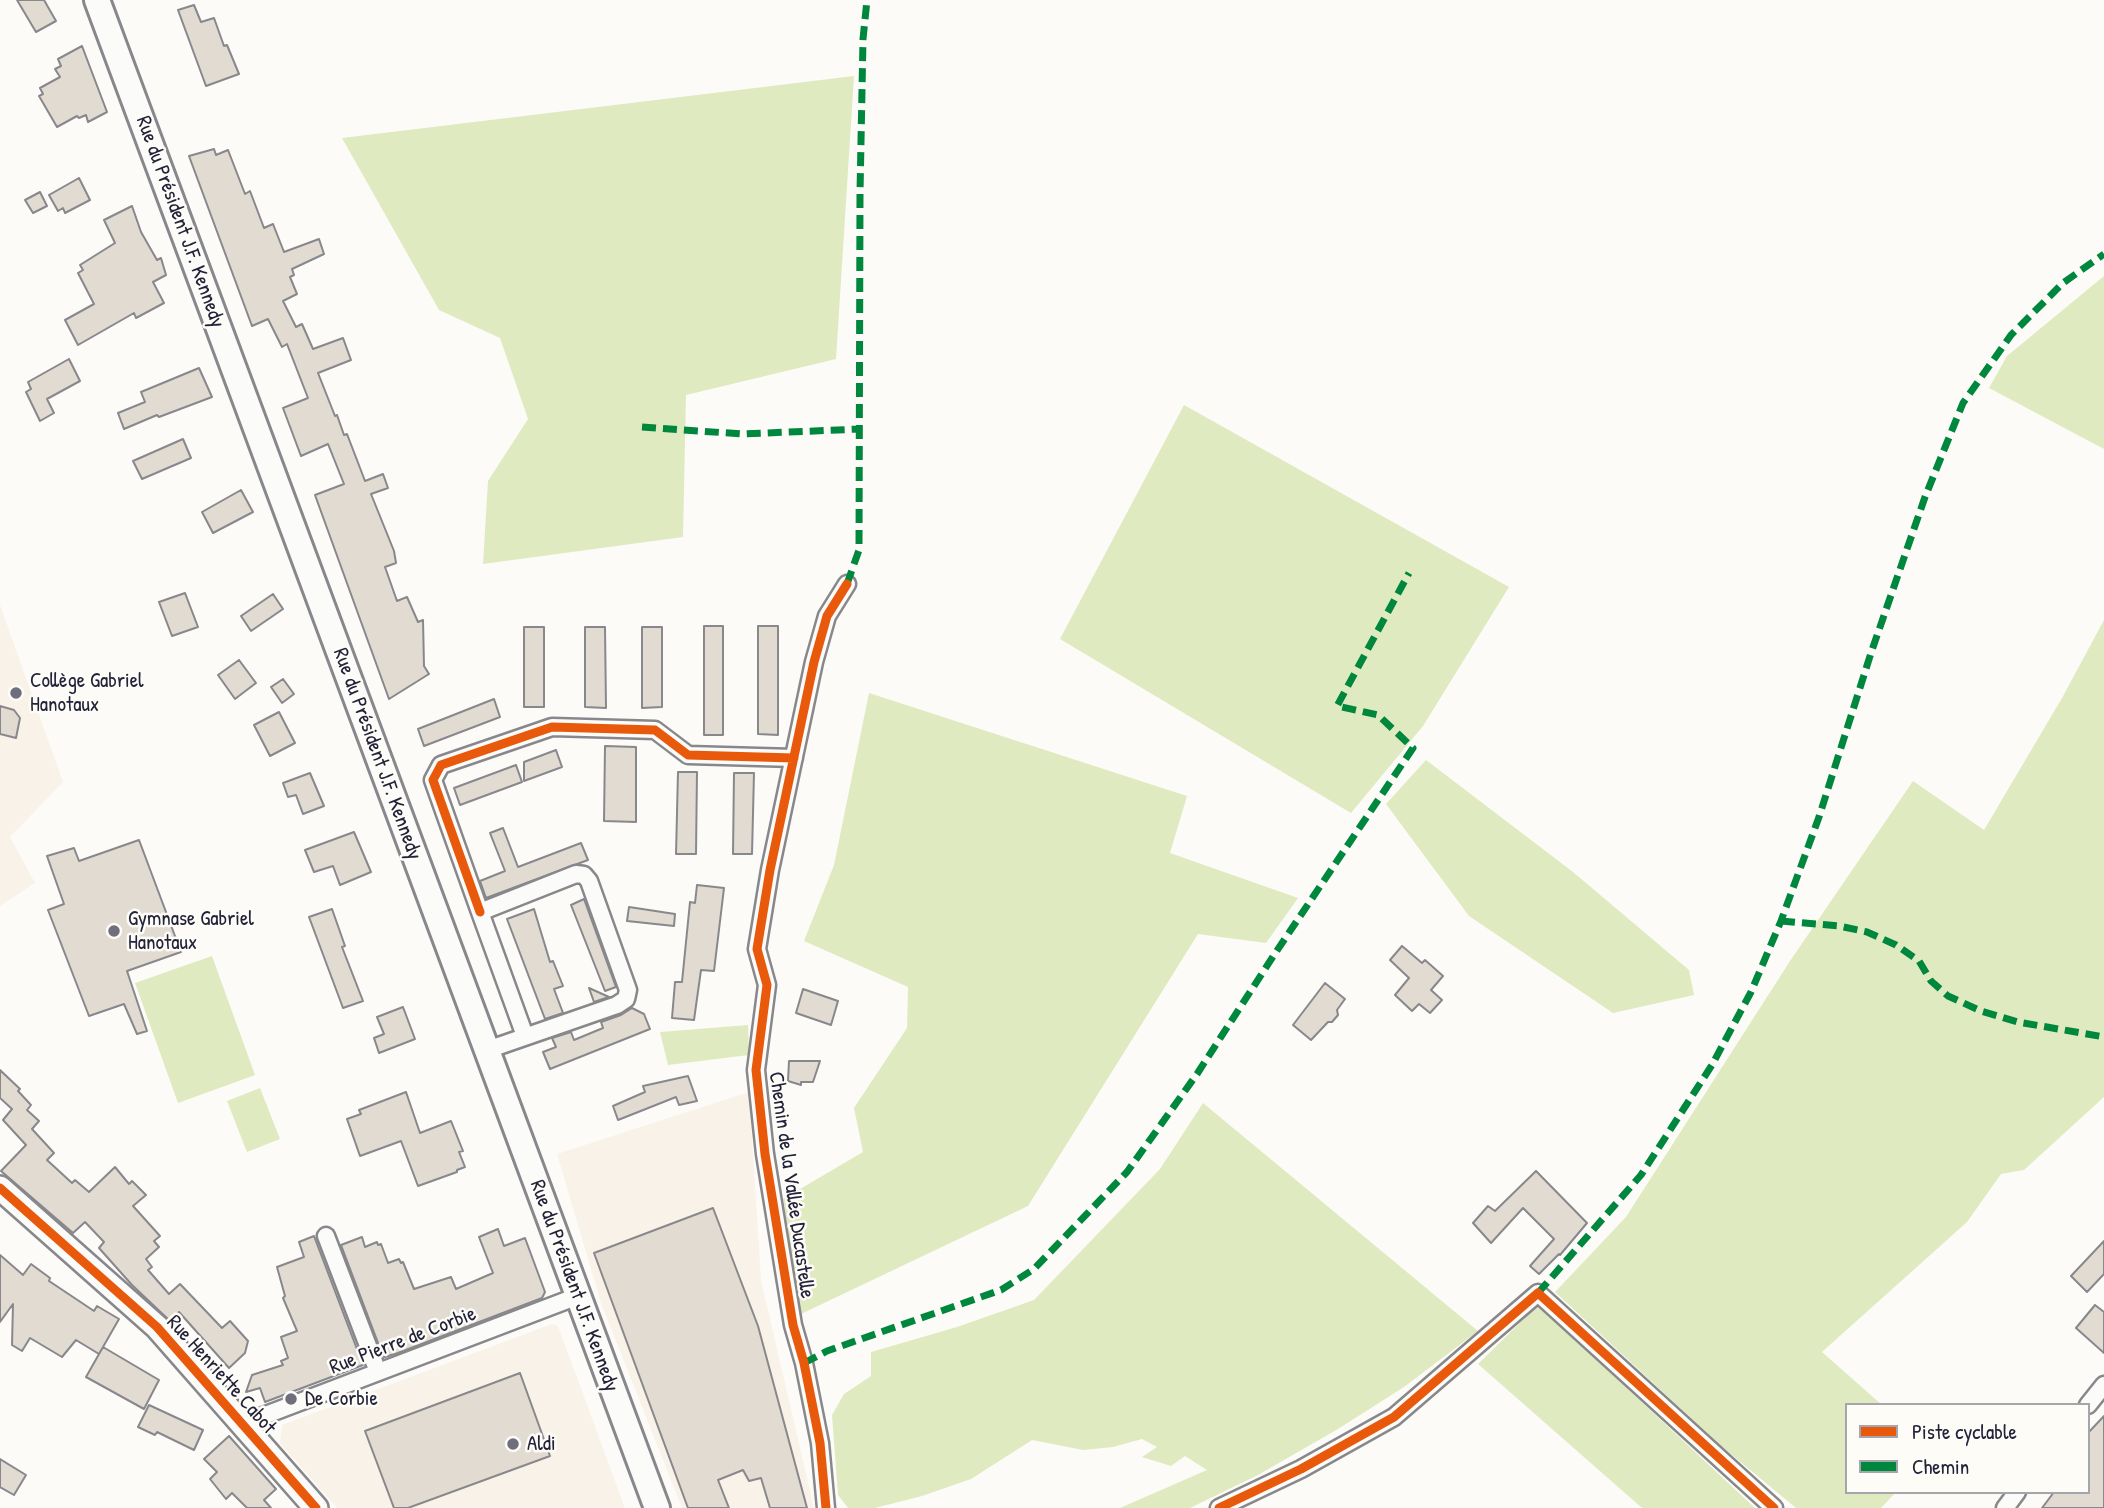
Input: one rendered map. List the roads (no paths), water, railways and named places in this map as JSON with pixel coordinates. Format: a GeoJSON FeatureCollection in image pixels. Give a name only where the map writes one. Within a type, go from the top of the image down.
{"type":"FeatureCollection","features":[{"type":"Feature","properties":{"kind":"main road","name":"Rue du Président J.F. Kennedy"},"geometry":{"type":"LineString","coordinates":[[97,0],[657,1508]]}},
{"type":"Feature","properties":{"kind":"street","name":"Chemin de la Vallée Ducastelle"},"geometry":{"type":"LineString","coordinates":[[826,1508],[820,1443],[793,1325],[765,1154],[755,1070],[766,985],[757,948],[770,870],[814,662],[827,616],[847,584]]}},
{"type":"Feature","properties":{"kind":"street"},"geometry":{"type":"LineString","coordinates":[[525,1036],[433,780],[441,765],[552,727],[655,730],[688,755],[794,758]]}},
{"type":"Feature","properties":{"kind":"street"},"geometry":{"type":"LineString","coordinates":[[480,912],[576,874],[584,876],[589,881],[628,990],[626,999],[617,1005],[487,1050]]}},
{"type":"Feature","properties":{"kind":"street","name":"Rue Henriette Cabot"},"geometry":{"type":"LineString","coordinates":[[0,1188],[156,1328],[316,1508]]}},
{"type":"Feature","properties":{"kind":"street"},"geometry":{"type":"LineString","coordinates":[[326,1237],[378,1372]]}},
{"type":"Feature","properties":{"kind":"street"},"geometry":{"type":"LineString","coordinates":[[1219,1508],[1301,1469],[1394,1417],[1538,1293],[1774,1508]]}},
{"type":"Feature","properties":{"kind":"street","name":"Rue Pierre de Corbie"},"geometry":{"type":"LineString","coordinates":[[243,1424],[578,1296]]}},
{"type":"Feature","properties":{"kind":"street"},"geometry":{"type":"LineString","coordinates":[[2090,1403],[2104,1385]]}},
{"type":"Feature","properties":{"kind":"street"},"geometry":{"type":"LineString","coordinates":[[2005,1508],[2016,1494]]}},
{"type":"Feature","properties":{"kind":"place","name":"Collège Gabriel Hanotaux"},"geometry":{"type":"Point","coordinates":[16,693]}},
{"type":"Feature","properties":{"kind":"place","name":"Gymnase Gabriel Hanotaux"},"geometry":{"type":"Point","coordinates":[114,931]}},
{"type":"Feature","properties":{"kind":"place","name":"De Corbie"},"geometry":{"type":"Point","coordinates":[291,1399]}},
{"type":"Feature","properties":{"kind":"place","name":"Aldi"},"geometry":{"type":"Point","coordinates":[513,1444]}}]}
